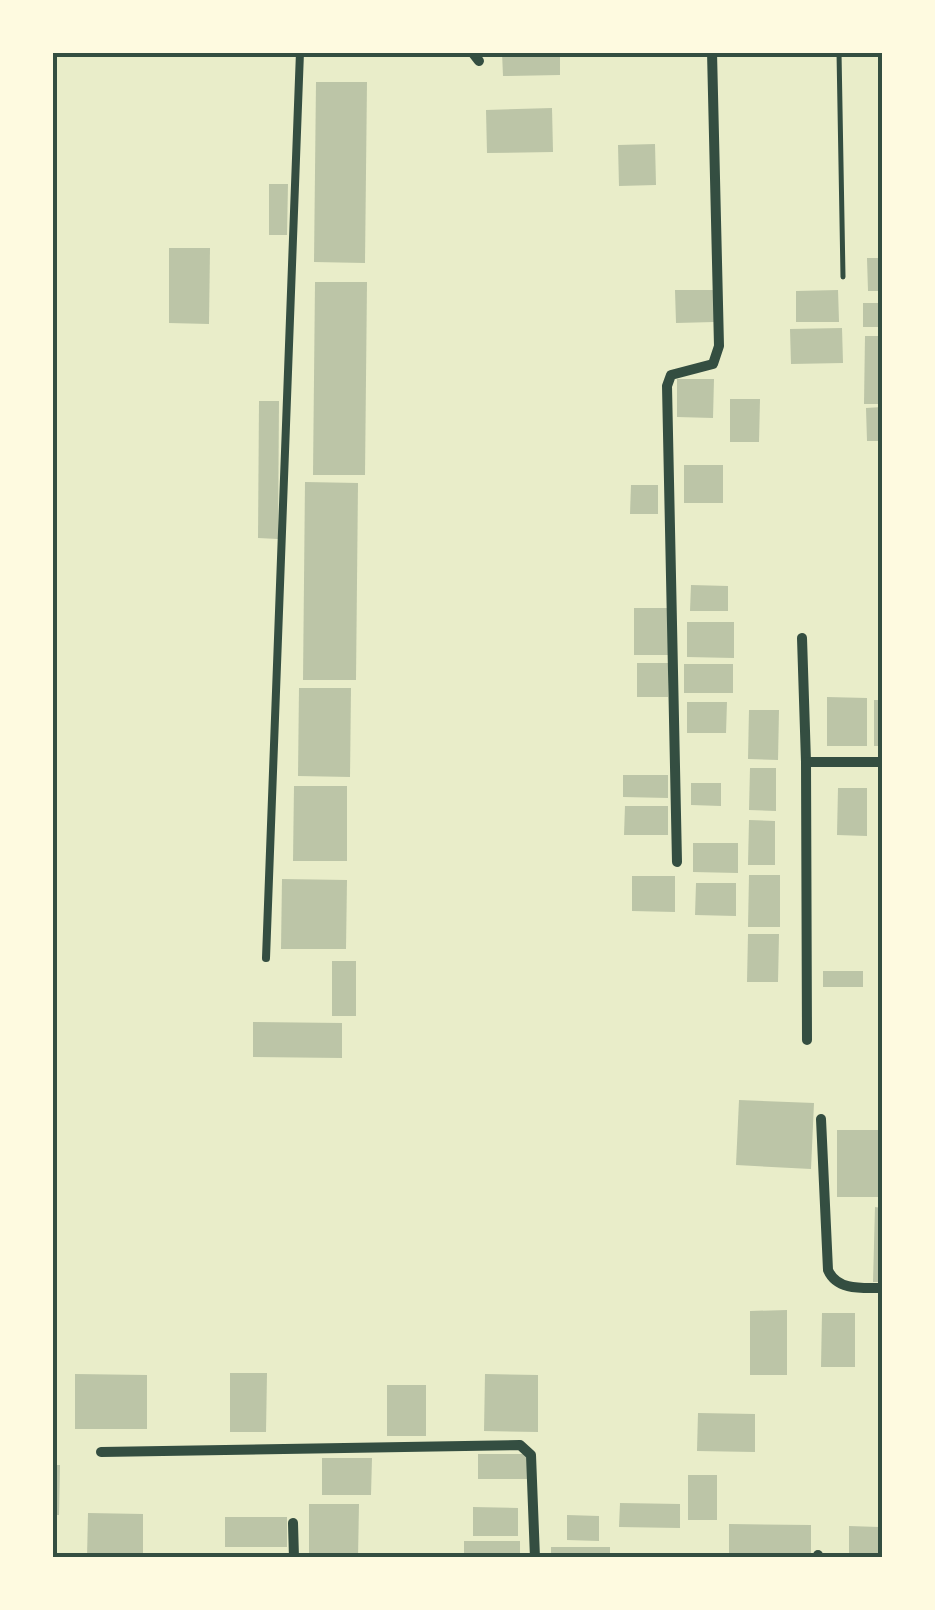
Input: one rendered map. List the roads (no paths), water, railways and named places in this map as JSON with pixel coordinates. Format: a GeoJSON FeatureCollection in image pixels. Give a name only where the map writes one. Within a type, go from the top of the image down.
{"type":"FeatureCollection","features":[{"type":"Feature","properties":{"kind":"street"},"geometry":{"type":"LineString","coordinates":[[677,862],[667,386],[671,375],[713,364],[719,346],[712,52]]}},
{"type":"Feature","properties":{"kind":"street"},"geometry":{"type":"LineString","coordinates":[[802,638],[807,1040]]}},
{"type":"Feature","properties":{"kind":"street"},"geometry":{"type":"LineString","coordinates":[[806,762],[882,762]]}},
{"type":"Feature","properties":{"kind":"street"},"geometry":{"type":"LineString","coordinates":[[821,1119],[828,1270],[832,1280],[839,1284],[882,1288]]}},
{"type":"Feature","properties":{"kind":"street"},"geometry":{"type":"LineString","coordinates":[[101,1452],[520,1444],[531,1455],[535,1558]]}},
{"type":"Feature","properties":{"kind":"street"},"geometry":{"type":"LineString","coordinates":[[293,1523],[294,1558]]}},
{"type":"Feature","properties":{"kind":"lane"},"geometry":{"type":"LineString","coordinates":[[266,958],[300,52]]}}]}
